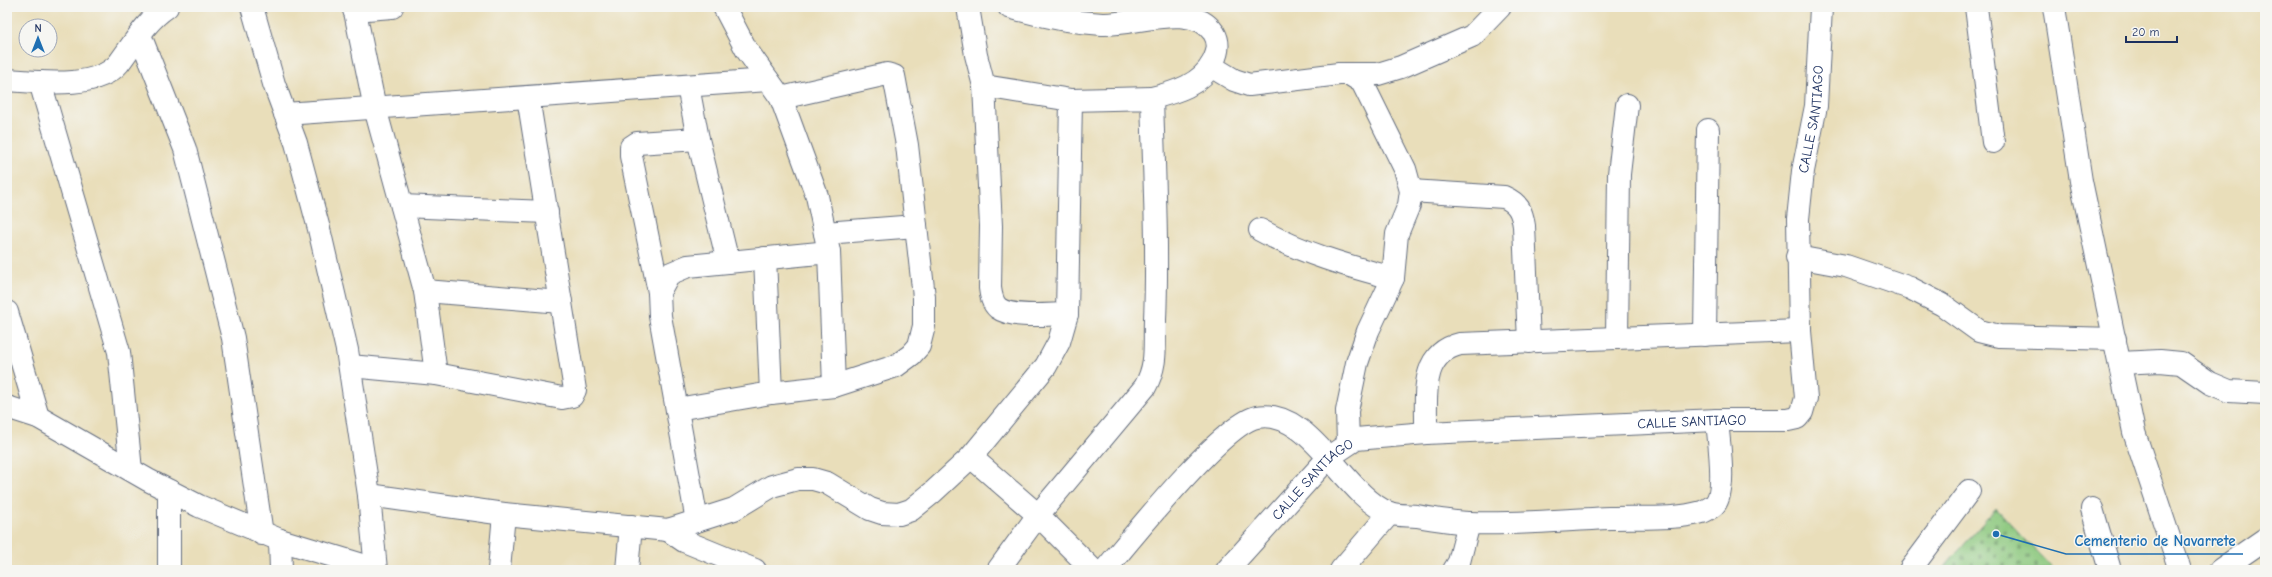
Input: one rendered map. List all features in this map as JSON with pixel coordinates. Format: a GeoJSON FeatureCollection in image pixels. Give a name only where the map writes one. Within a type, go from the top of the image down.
{"type":"FeatureCollection","features":[{"type":"Feature","properties":{"kind":"street"},"geometry":{"type":"LineString","coordinates":[[7,80],[40,82],[82,81],[107,73],[117,65],[154,16],[167,7]]}},
{"type":"Feature","properties":{"kind":"street"},"geometry":{"type":"LineString","coordinates":[[7,407],[38,417],[169,491],[271,537],[376,570],[369,495],[350,366],[319,229],[296,142],[274,84],[252,7]]}},
{"type":"Feature","properties":{"kind":"street"},"geometry":{"type":"LineString","coordinates":[[392,7],[354,9],[375,108],[425,291],[436,374]]}},
{"type":"Feature","properties":{"kind":"street"},"geometry":{"type":"LineString","coordinates":[[724,7],[746,49],[781,98],[817,196],[827,242],[834,386]]}},
{"type":"Feature","properties":{"kind":"street"},"geometry":{"type":"LineString","coordinates":[[968,7],[976,55],[984,86],[989,158],[990,288],[992,300],[998,308],[1012,312],[1030,315],[1067,314]]}},
{"type":"Feature","properties":{"kind":"street"},"geometry":{"type":"LineString","coordinates":[[984,86],[1071,100],[1152,98],[1175,92],[1195,82],[1211,66],[1218,53],[1217,39],[1209,26],[1196,18],[1147,18],[1104,24],[1070,22],[1009,7]]}},
{"type":"Feature","properties":{"kind":"street"},"geometry":{"type":"LineString","coordinates":[[1211,66],[1234,80],[1249,86],[1332,74],[1378,74],[1401,67],[1472,36],[1500,7]]}},
{"type":"Feature","properties":{"kind":"street","name":"CALLE SANTIAGO"},"geometry":{"type":"LineString","coordinates":[[1227,570],[1329,457],[1348,442],[1364,438],[1426,433],[1717,420],[1788,420],[1797,418],[1802,412],[1806,398],[1800,331],[1797,257],[1798,219],[1803,171],[1816,106],[1821,7]]}},
{"type":"Feature","properties":{"kind":"street"},"geometry":{"type":"LineString","coordinates":[[1976,7],[1993,142]]}},
{"type":"Feature","properties":{"kind":"street"},"geometry":{"type":"LineString","coordinates":[[2054,7],[2080,181],[2134,432],[2180,570]]}},
{"type":"Feature","properties":{"kind":"street"},"geometry":{"type":"LineString","coordinates":[[140,35],[185,149],[233,338],[271,537],[281,570]]}},
{"type":"Feature","properties":{"kind":"street"},"geometry":{"type":"LineString","coordinates":[[677,409],[771,393],[834,386],[896,366],[911,356],[918,346],[924,326],[924,297],[907,145],[898,89],[892,74],[781,98]]}},
{"type":"Feature","properties":{"kind":"street"},"geometry":{"type":"LineString","coordinates":[[1348,442],[1346,411],[1357,362],[1368,331],[1393,278],[1397,234],[1409,205],[1411,191],[1405,169],[1362,82],[1349,74]]}},
{"type":"Feature","properties":{"kind":"street"},"geometry":{"type":"LineString","coordinates":[[285,114],[768,80]]}},
{"type":"Feature","properties":{"kind":"street"},"geometry":{"type":"LineString","coordinates":[[40,82],[119,352],[131,470]]}},
{"type":"Feature","properties":{"kind":"street"},"geometry":{"type":"LineString","coordinates":[[688,86],[698,139],[728,262]]}},
{"type":"Feature","properties":{"kind":"street"},"geometry":{"type":"LineString","coordinates":[[350,366],[436,374],[562,398],[572,396],[576,390],[528,97]]}},
{"type":"Feature","properties":{"kind":"street"},"geometry":{"type":"LineString","coordinates":[[998,570],[1038,515],[1145,387],[1154,368],[1157,279],[1152,98]]}},
{"type":"Feature","properties":{"kind":"street"},"geometry":{"type":"LineString","coordinates":[[369,495],[504,514],[668,530],[734,509],[772,486],[798,479],[812,479],[827,483],[870,509],[882,513],[899,514],[910,510],[932,493],[971,457],[1046,366],[1059,342],[1067,314],[1071,100]]}},
{"type":"Feature","properties":{"kind":"street"},"geometry":{"type":"LineString","coordinates":[[1617,338],[1619,174],[1627,105]]}},
{"type":"Feature","properties":{"kind":"street"},"geometry":{"type":"LineString","coordinates":[[1705,335],[1708,130]]}},
{"type":"Feature","properties":{"kind":"street"},"geometry":{"type":"LineString","coordinates":[[698,139],[637,142],[631,147],[631,156],[659,292],[660,316],[698,521]]}},
{"type":"Feature","properties":{"kind":"street"},"geometry":{"type":"LineString","coordinates":[[1411,191],[1504,197],[1513,201],[1522,210],[1529,342]]}},
{"type":"Feature","properties":{"kind":"street"},"geometry":{"type":"LineString","coordinates":[[402,206],[547,212]]}},
{"type":"Feature","properties":{"kind":"street"},"geometry":{"type":"LineString","coordinates":[[659,292],[669,274],[688,266],[765,258],[827,242],[916,226]]}},
{"type":"Feature","properties":{"kind":"street"},"geometry":{"type":"LineString","coordinates":[[1260,230],[1287,244],[1336,262],[1393,278]]}},
{"type":"Feature","properties":{"kind":"street"},"geometry":{"type":"LineString","coordinates":[[1797,257],[1846,266],[1910,288],[1943,305],[1979,331],[1999,336],[2115,340]]}},
{"type":"Feature","properties":{"kind":"street"},"geometry":{"type":"LineString","coordinates":[[765,258],[771,393]]}},
{"type":"Feature","properties":{"kind":"street"},"geometry":{"type":"LineString","coordinates":[[425,291],[561,302]]}},
{"type":"Feature","properties":{"kind":"street"},"geometry":{"type":"LineString","coordinates":[[7,312],[38,417]]}},
{"type":"Feature","properties":{"kind":"street"},"geometry":{"type":"LineString","coordinates":[[1426,433],[1428,379],[1432,362],[1438,354],[1447,347],[1460,344],[1800,331]]}},
{"type":"Feature","properties":{"kind":"street"},"geometry":{"type":"LineString","coordinates":[[2120,362],[2160,361],[2182,363],[2210,383],[2229,392],[2265,393]]}},
{"type":"Feature","properties":{"kind":"street"},"geometry":{"type":"LineString","coordinates":[[1105,570],[1167,496],[1213,448],[1240,424],[1255,417],[1271,416],[1282,418],[1294,425],[1329,457],[1366,497],[1390,513],[1469,523],[1664,516],[1703,512],[1715,505],[1719,494],[1720,466],[1717,420]]}},
{"type":"Feature","properties":{"kind":"street"},"geometry":{"type":"LineString","coordinates":[[971,457],[1038,515],[1093,570]]}},
{"type":"Feature","properties":{"kind":"street"},"geometry":{"type":"LineString","coordinates":[[169,491],[169,570]]}},
{"type":"Feature","properties":{"kind":"street"},"geometry":{"type":"LineString","coordinates":[[1910,570],[1969,491]]}},
{"type":"Feature","properties":{"kind":"street"},"geometry":{"type":"LineString","coordinates":[[2092,509],[2110,570]]}},
{"type":"Feature","properties":{"kind":"street"},"geometry":{"type":"LineString","coordinates":[[1341,570],[1390,513]]}},
{"type":"Feature","properties":{"kind":"street"},"geometry":{"type":"LineString","coordinates":[[499,570],[504,514]]}},
{"type":"Feature","properties":{"kind":"street"},"geometry":{"type":"LineString","coordinates":[[1454,570],[1460,562],[1469,523]]}},
{"type":"Feature","properties":{"kind":"street"},"geometry":{"type":"LineString","coordinates":[[627,570],[631,526]]}},
{"type":"Feature","properties":{"kind":"street"},"geometry":{"type":"LineString","coordinates":[[668,530],[684,541],[756,570]]}},
{"type":"Feature","properties":{"kind":"street"},"geometry":{"type":"LineString","coordinates":[[2220,570],[2265,539]]}},
{"type":"Feature","properties":{"kind":"green space"},"geometry":{"type":"Polygon","coordinates":[[[1996,508],[2052,568],[2052,570],[1942,570],[1996,508]]]}},
{"type":"Feature","properties":{"kind":"place","name":"Cementerio de Navarrete"},"geometry":{"type":"Point","coordinates":[1996,534]}}]}
